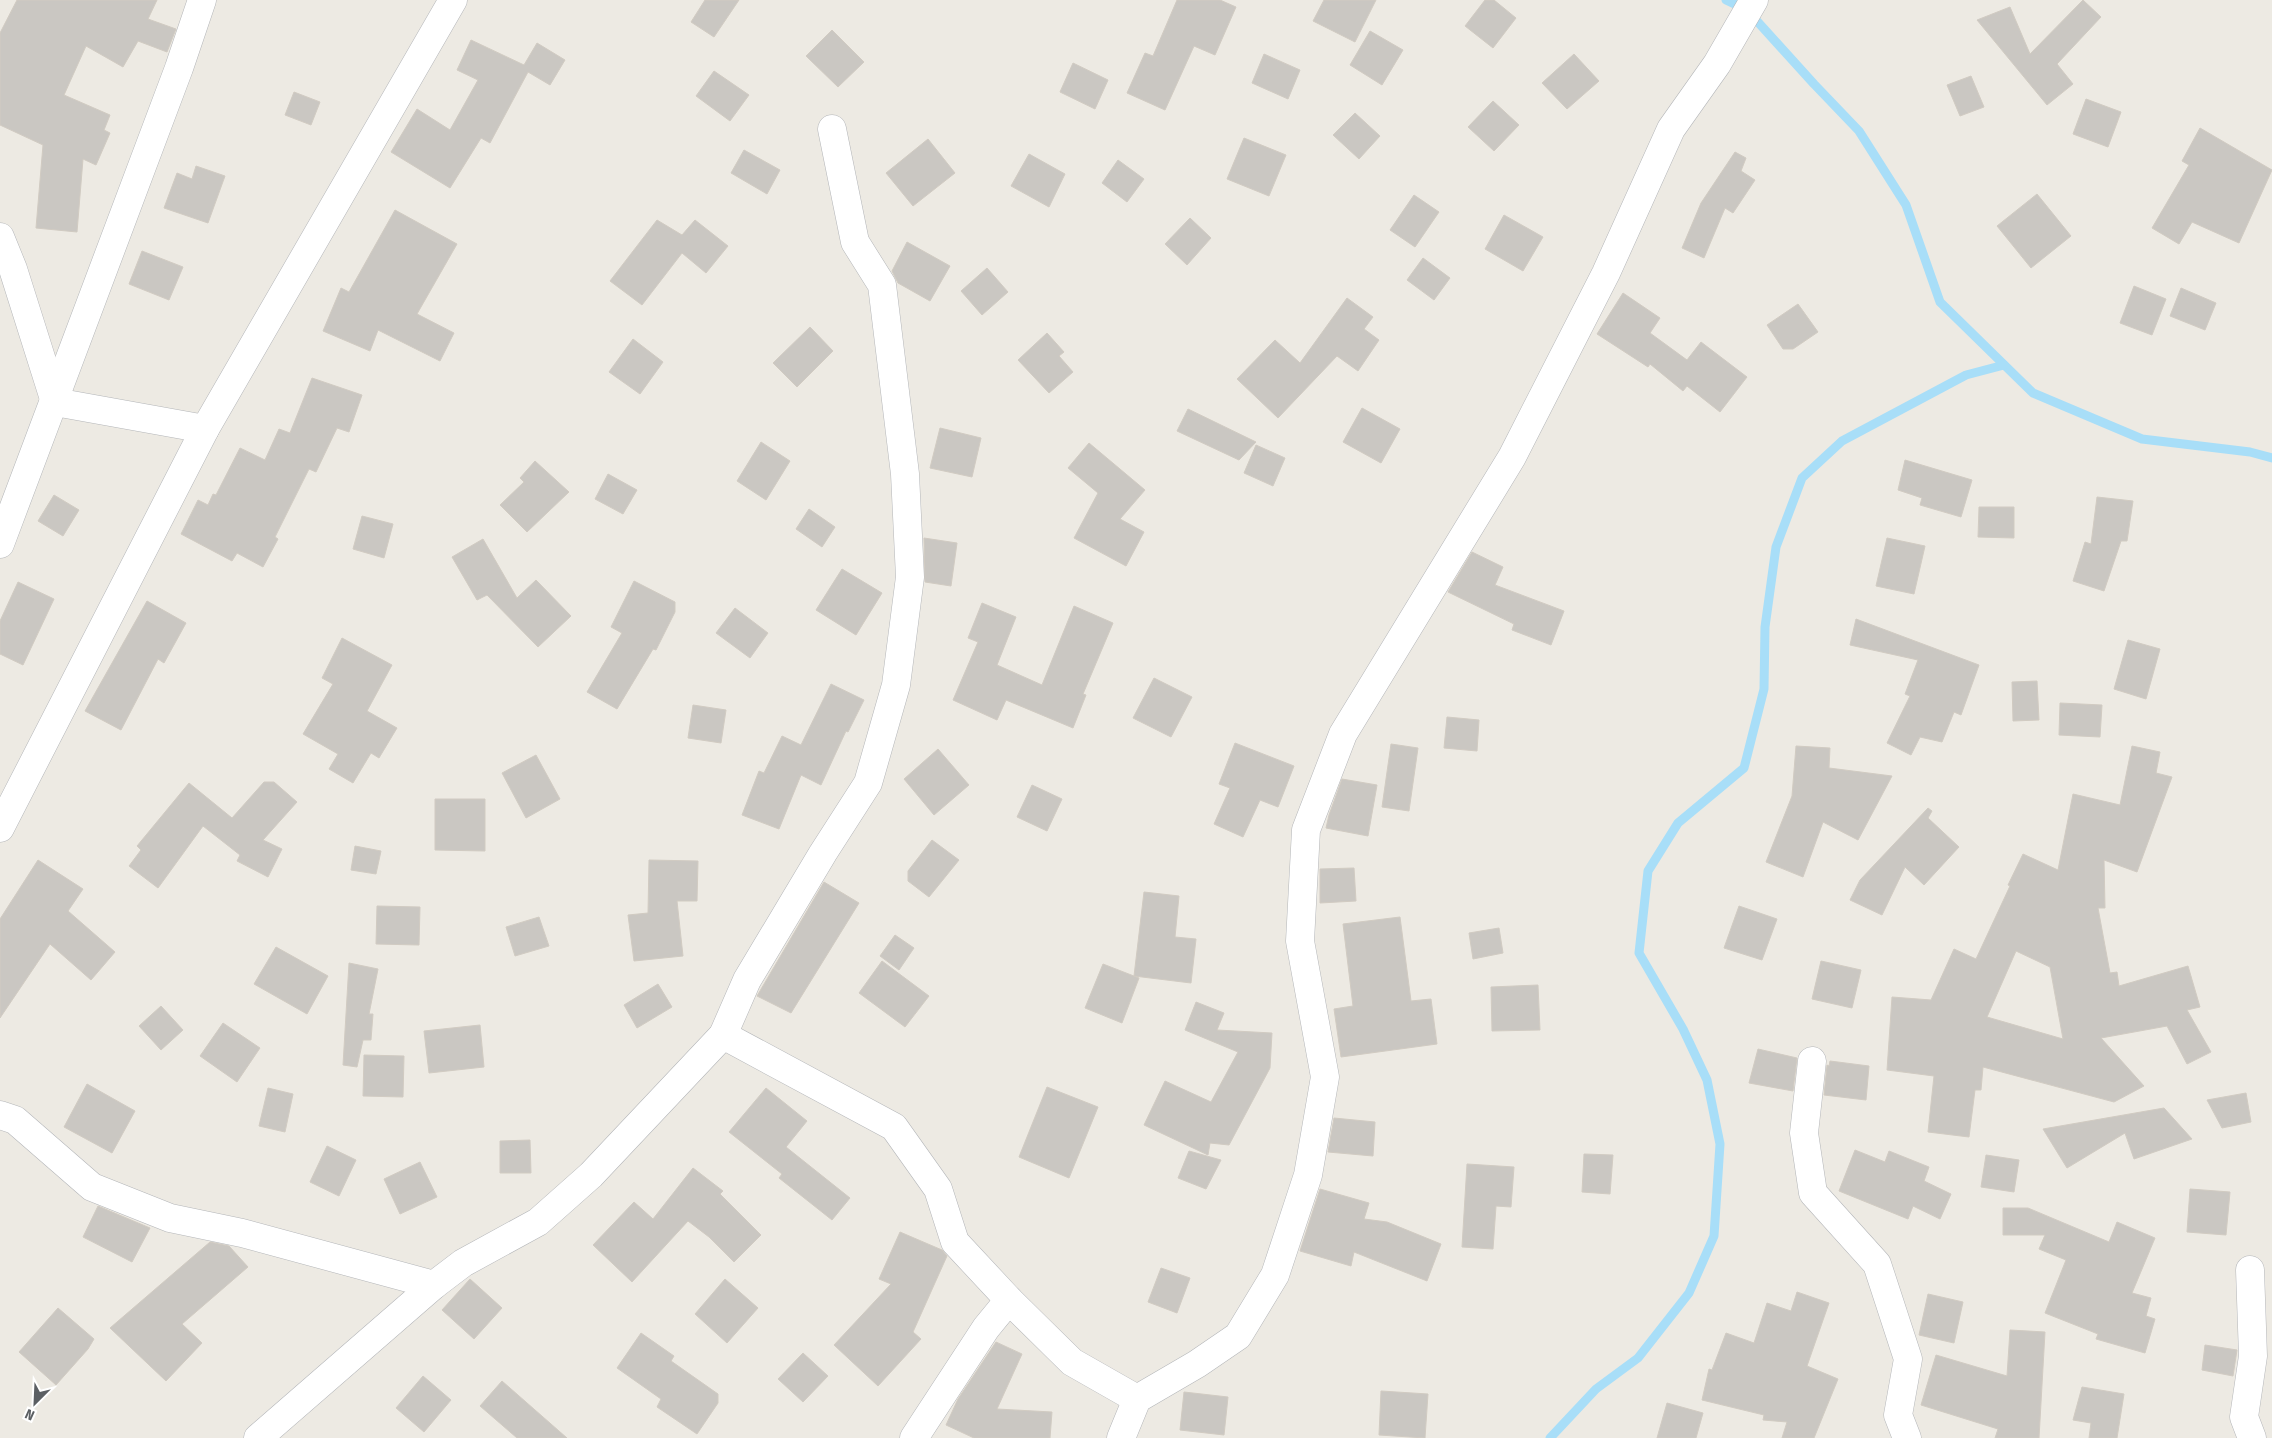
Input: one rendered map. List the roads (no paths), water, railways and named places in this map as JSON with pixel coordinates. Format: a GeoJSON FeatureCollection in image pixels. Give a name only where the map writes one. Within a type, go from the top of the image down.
{"type":"FeatureCollection","features":[{"type":"Feature","properties":{"kind":"street"},"geometry":{"type":"LineString","coordinates":[[0,544],[176,77],[202,0]]}},
{"type":"Feature","properties":{"kind":"street"},"geometry":{"type":"LineString","coordinates":[[0,828],[206,429],[453,0]]}},
{"type":"Feature","properties":{"kind":"street"},"geometry":{"type":"LineString","coordinates":[[1121,1438],[1137,1399],[1198,1364],[1238,1336],[1275,1275],[1308,1175],[1324,1077],[1300,941],[1306,830],[1343,734],[1512,457],[1606,273],[1670,129],[1717,64],[1754,0]]}},
{"type":"Feature","properties":{"kind":"street"},"geometry":{"type":"LineString","coordinates":[[258,1438],[434,1285],[463,1263],[538,1222],[591,1174],[723,1036],[747,980],[823,853],[868,783],[896,685],[910,577],[905,474],[882,284],[855,242],[832,129]]}},
{"type":"Feature","properties":{"kind":"street"},"geometry":{"type":"LineString","coordinates":[[0,236],[6,266],[55,402]]}},
{"type":"Feature","properties":{"kind":"street"},"geometry":{"type":"LineString","coordinates":[[55,402],[206,429]]}},
{"type":"Feature","properties":{"kind":"street"},"geometry":{"type":"LineString","coordinates":[[723,1036],[894,1128],[938,1188],[955,1242],[1009,1300],[1072,1362],[1137,1399]]}},
{"type":"Feature","properties":{"kind":"street"},"geometry":{"type":"LineString","coordinates":[[1812,1061],[1804,1133],[1813,1193],[1877,1264],[1908,1359],[1898,1415],[1907,1438]]}},
{"type":"Feature","properties":{"kind":"street"},"geometry":{"type":"LineString","coordinates":[[0,1115],[15,1120],[92,1187],[170,1218],[242,1234],[434,1285]]}},
{"type":"Feature","properties":{"kind":"street"},"geometry":{"type":"LineString","coordinates":[[2250,1270],[2253,1356],[2244,1417],[2252,1438]]}},
{"type":"Feature","properties":{"kind":"street"},"geometry":{"type":"LineString","coordinates":[[914,1438],[986,1328],[1009,1300]]}},
{"type":"Feature","properties":{"kind":"waterway"},"geometry":{"type":"LineString","coordinates":[[1726,0],[1747,10],[1859,131],[1906,205],[1940,302],[2033,393],[2142,439],[2250,452],[2272,458]]}},
{"type":"Feature","properties":{"kind":"waterway"},"geometry":{"type":"LineString","coordinates":[[1550,1438],[1596,1389],[1638,1358],[1689,1293],[1714,1236],[1720,1144],[1707,1080],[1683,1029],[1639,953],[1648,871],[1678,823],[1744,768],[1764,689],[1765,627],[1776,547],[1802,478],[1842,441],[1966,375],[2004,365]]}}]}
